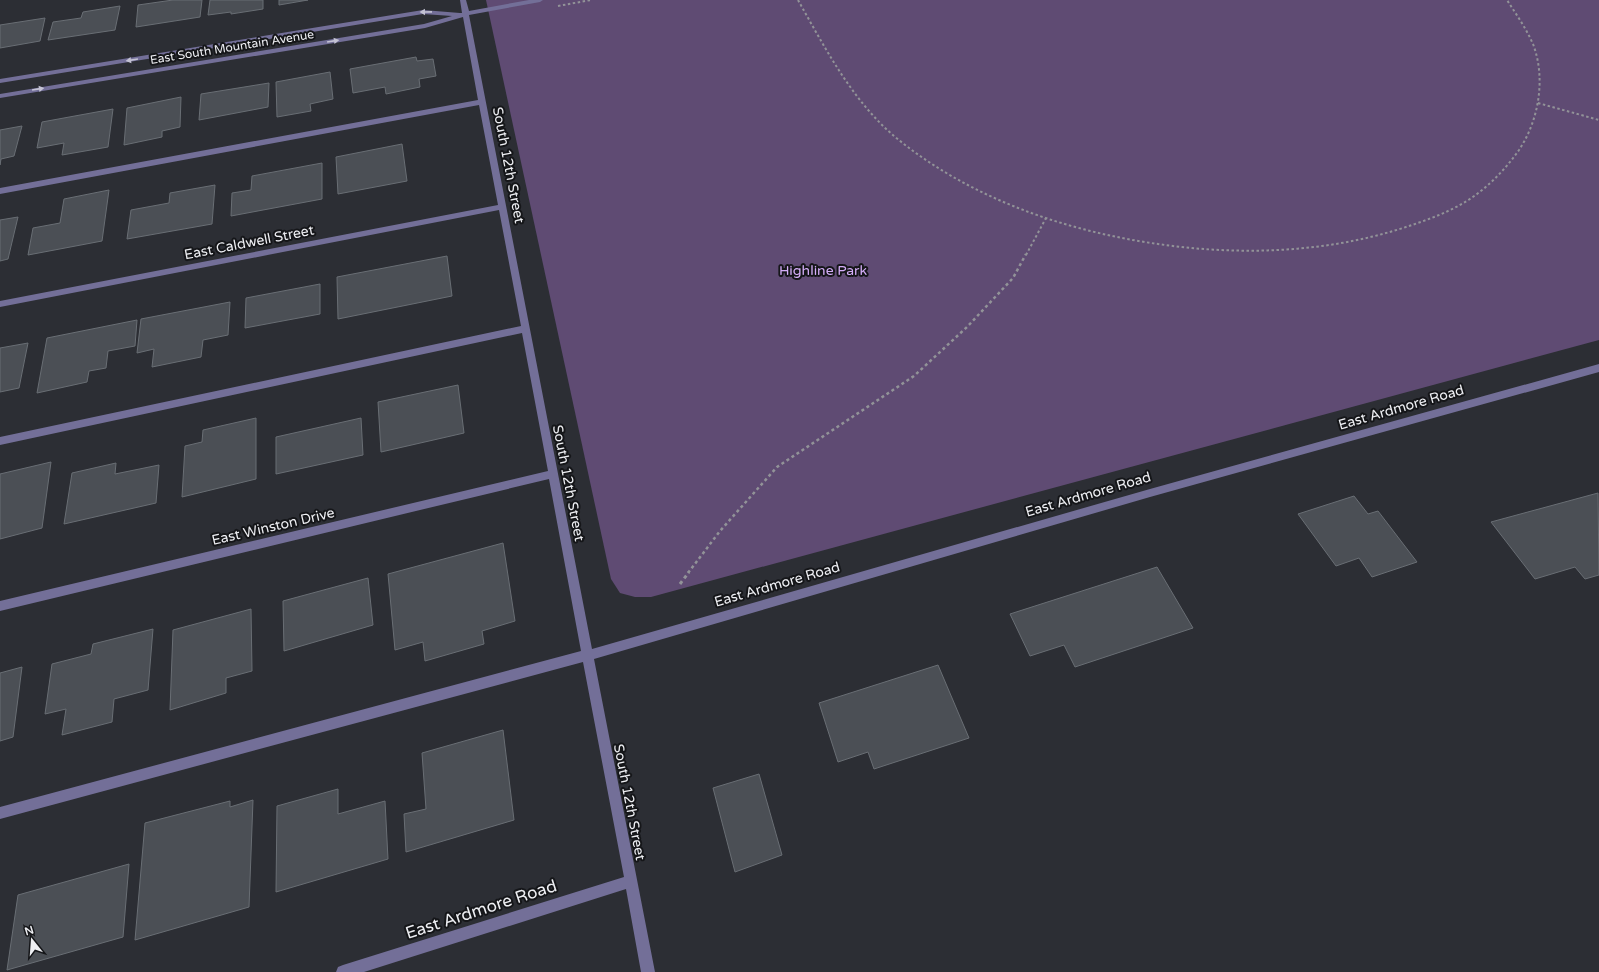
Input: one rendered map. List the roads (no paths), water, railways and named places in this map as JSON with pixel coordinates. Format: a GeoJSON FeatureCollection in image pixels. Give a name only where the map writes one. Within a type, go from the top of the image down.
{"type":"FeatureCollection","features":[{"type":"Feature","properties":{"kind":"street","name":"South 12th Street"},"geometry":{"type":"LineString","coordinates":[[463,0],[648,972]]}},
{"type":"Feature","properties":{"kind":"street","name":"East South Mountain Avenue"},"geometry":{"type":"LineString","coordinates":[[0,96],[424,26],[465,14],[540,0]]}},
{"type":"Feature","properties":{"kind":"street","name":"East South Mountain Avenue"},"geometry":{"type":"LineString","coordinates":[[0,81],[423,12],[465,14]]}},
{"type":"Feature","properties":{"kind":"street"},"geometry":{"type":"LineString","coordinates":[[0,191],[483,102]]}},
{"type":"Feature","properties":{"kind":"street","name":"East Caldwell Street"},"geometry":{"type":"LineString","coordinates":[[0,304],[502,207]]}},
{"type":"Feature","properties":{"kind":"street"},"geometry":{"type":"LineString","coordinates":[[0,441],[525,329]]}},
{"type":"Feature","properties":{"kind":"street","name":"East Ardmore Road"},"geometry":{"type":"LineString","coordinates":[[0,813],[588,655],[1150,493],[1599,368]]}},
{"type":"Feature","properties":{"kind":"street","name":"East Winston Drive"},"geometry":{"type":"LineString","coordinates":[[0,606],[553,474]]}},
{"type":"Feature","properties":{"kind":"street","name":"East Ardmore Road"},"geometry":{"type":"LineString","coordinates":[[343,972],[631,881]]}},
{"type":"Feature","properties":{"kind":"park label","name":"Highline Park"},"geometry":{"type":"Point","coordinates":[823,270]}}]}
